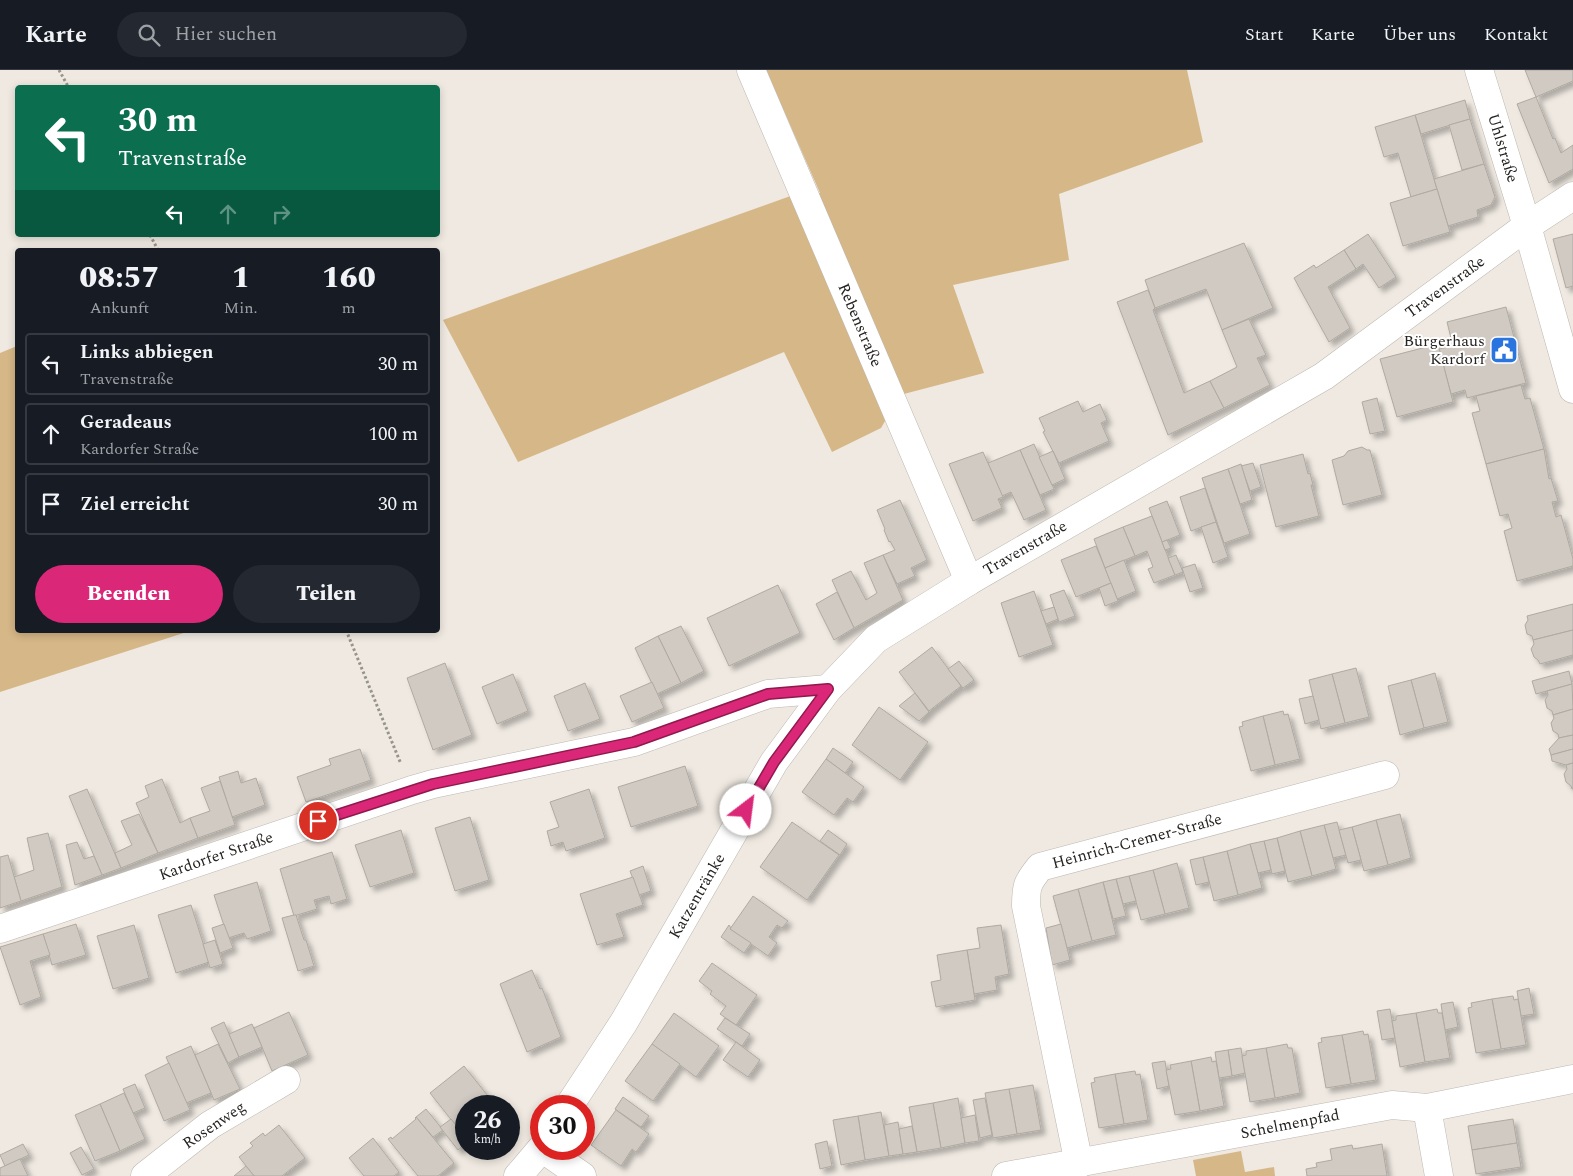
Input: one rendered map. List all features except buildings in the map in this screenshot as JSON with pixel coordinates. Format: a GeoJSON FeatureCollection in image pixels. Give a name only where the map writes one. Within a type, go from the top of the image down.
{"type":"FeatureCollection","features":[{"type":"Feature","properties":{"kind":"street","name":"Rebenstraße"},"geometry":{"type":"LineString","coordinates":[[751,70],[969,580]]}},
{"type":"Feature","properties":{"kind":"street","name":"Uhlstraße"},"geometry":{"type":"LineString","coordinates":[[1479,70],[1527,226],[1573,389]]}},
{"type":"Feature","properties":{"kind":"street","name":"Travenstraße"},"geometry":{"type":"LineString","coordinates":[[828,689],[876,639],[969,580],[1324,376],[1527,226],[1573,196]]}},
{"type":"Feature","properties":{"kind":"street"},"geometry":{"type":"LineString","coordinates":[[423,787],[634,742],[768,694],[828,689]]}},
{"type":"Feature","properties":{"kind":"street","name":"Katzentränke"},"geometry":{"type":"LineString","coordinates":[[576,1095],[624,1022],[774,762],[828,689]]}},
{"type":"Feature","properties":{"kind":"street","name":"Heinrich-Cremer-Straße"},"geometry":{"type":"LineString","coordinates":[[1079,1164],[1026,906],[1026,889],[1032,877],[1040,867],[1385,776]]}},
{"type":"Feature","properties":{"kind":"street","name":"Kardorfer Straße"},"geometry":{"type":"LineString","coordinates":[[0,929],[423,787]]}},
{"type":"Feature","properties":{"kind":"street","name":"Schelmenpfad"},"geometry":{"type":"LineString","coordinates":[[1006,1176],[1392,1105],[1426,1108],[1573,1079]]}},
{"type":"Feature","properties":{"kind":"street","name":"Rosenweg"},"geometry":{"type":"LineString","coordinates":[[145,1176],[210,1124],[286,1080]]}},
{"type":"Feature","properties":{"kind":"street"},"geometry":{"type":"LineString","coordinates":[[1426,1108],[1439,1176]]}},
{"type":"Feature","properties":{"kind":"street"},"geometry":{"type":"LineString","coordinates":[[518,1176],[532,1160]]}},
{"type":"Feature","properties":{"kind":"street"},"geometry":{"type":"LineString","coordinates":[[558,1160],[582,1176]]}},
{"type":"Feature","properties":{"kind":"path"},"geometry":{"type":"LineString","coordinates":[[59,70],[66,85]]}},
{"type":"Feature","properties":{"kind":"path"},"geometry":{"type":"LineString","coordinates":[[347,633],[423,787]]}},
{"type":"Feature","properties":{"kind":"shaded area"},"geometry":{"type":"Polygon","coordinates":[[[766,70],[1187,70],[1203,142],[1059,194],[1069,260],[953,285],[984,373],[900,395],[881,428],[832,452],[784,352],[518,462],[443,320],[796,194],[820,193],[766,70]]]}},
{"type":"Feature","properties":{"kind":"shaded area"},"geometry":{"type":"Polygon","coordinates":[[[15,347],[15,633],[184,633],[0,692],[0,353],[15,347]]]}},
{"type":"Feature","properties":{"kind":"shaded area"},"geometry":{"type":"Polygon","coordinates":[[[1241,1151],[1245,1172],[1274,1167],[1275,1176],[1196,1176],[1193,1160],[1241,1151]]]}},
{"type":"Feature","properties":{"kind":"place","name":"Bürgerhaus Kardorf"},"geometry":{"type":"Point","coordinates":[1504,350]}},
{"type":"Feature","properties":{"kind":"route"},"geometry":{"type":"LineString","coordinates":[[318,821],[433,784],[634,742],[768,694],[828,689],[774,762],[746,810]]}}]}
